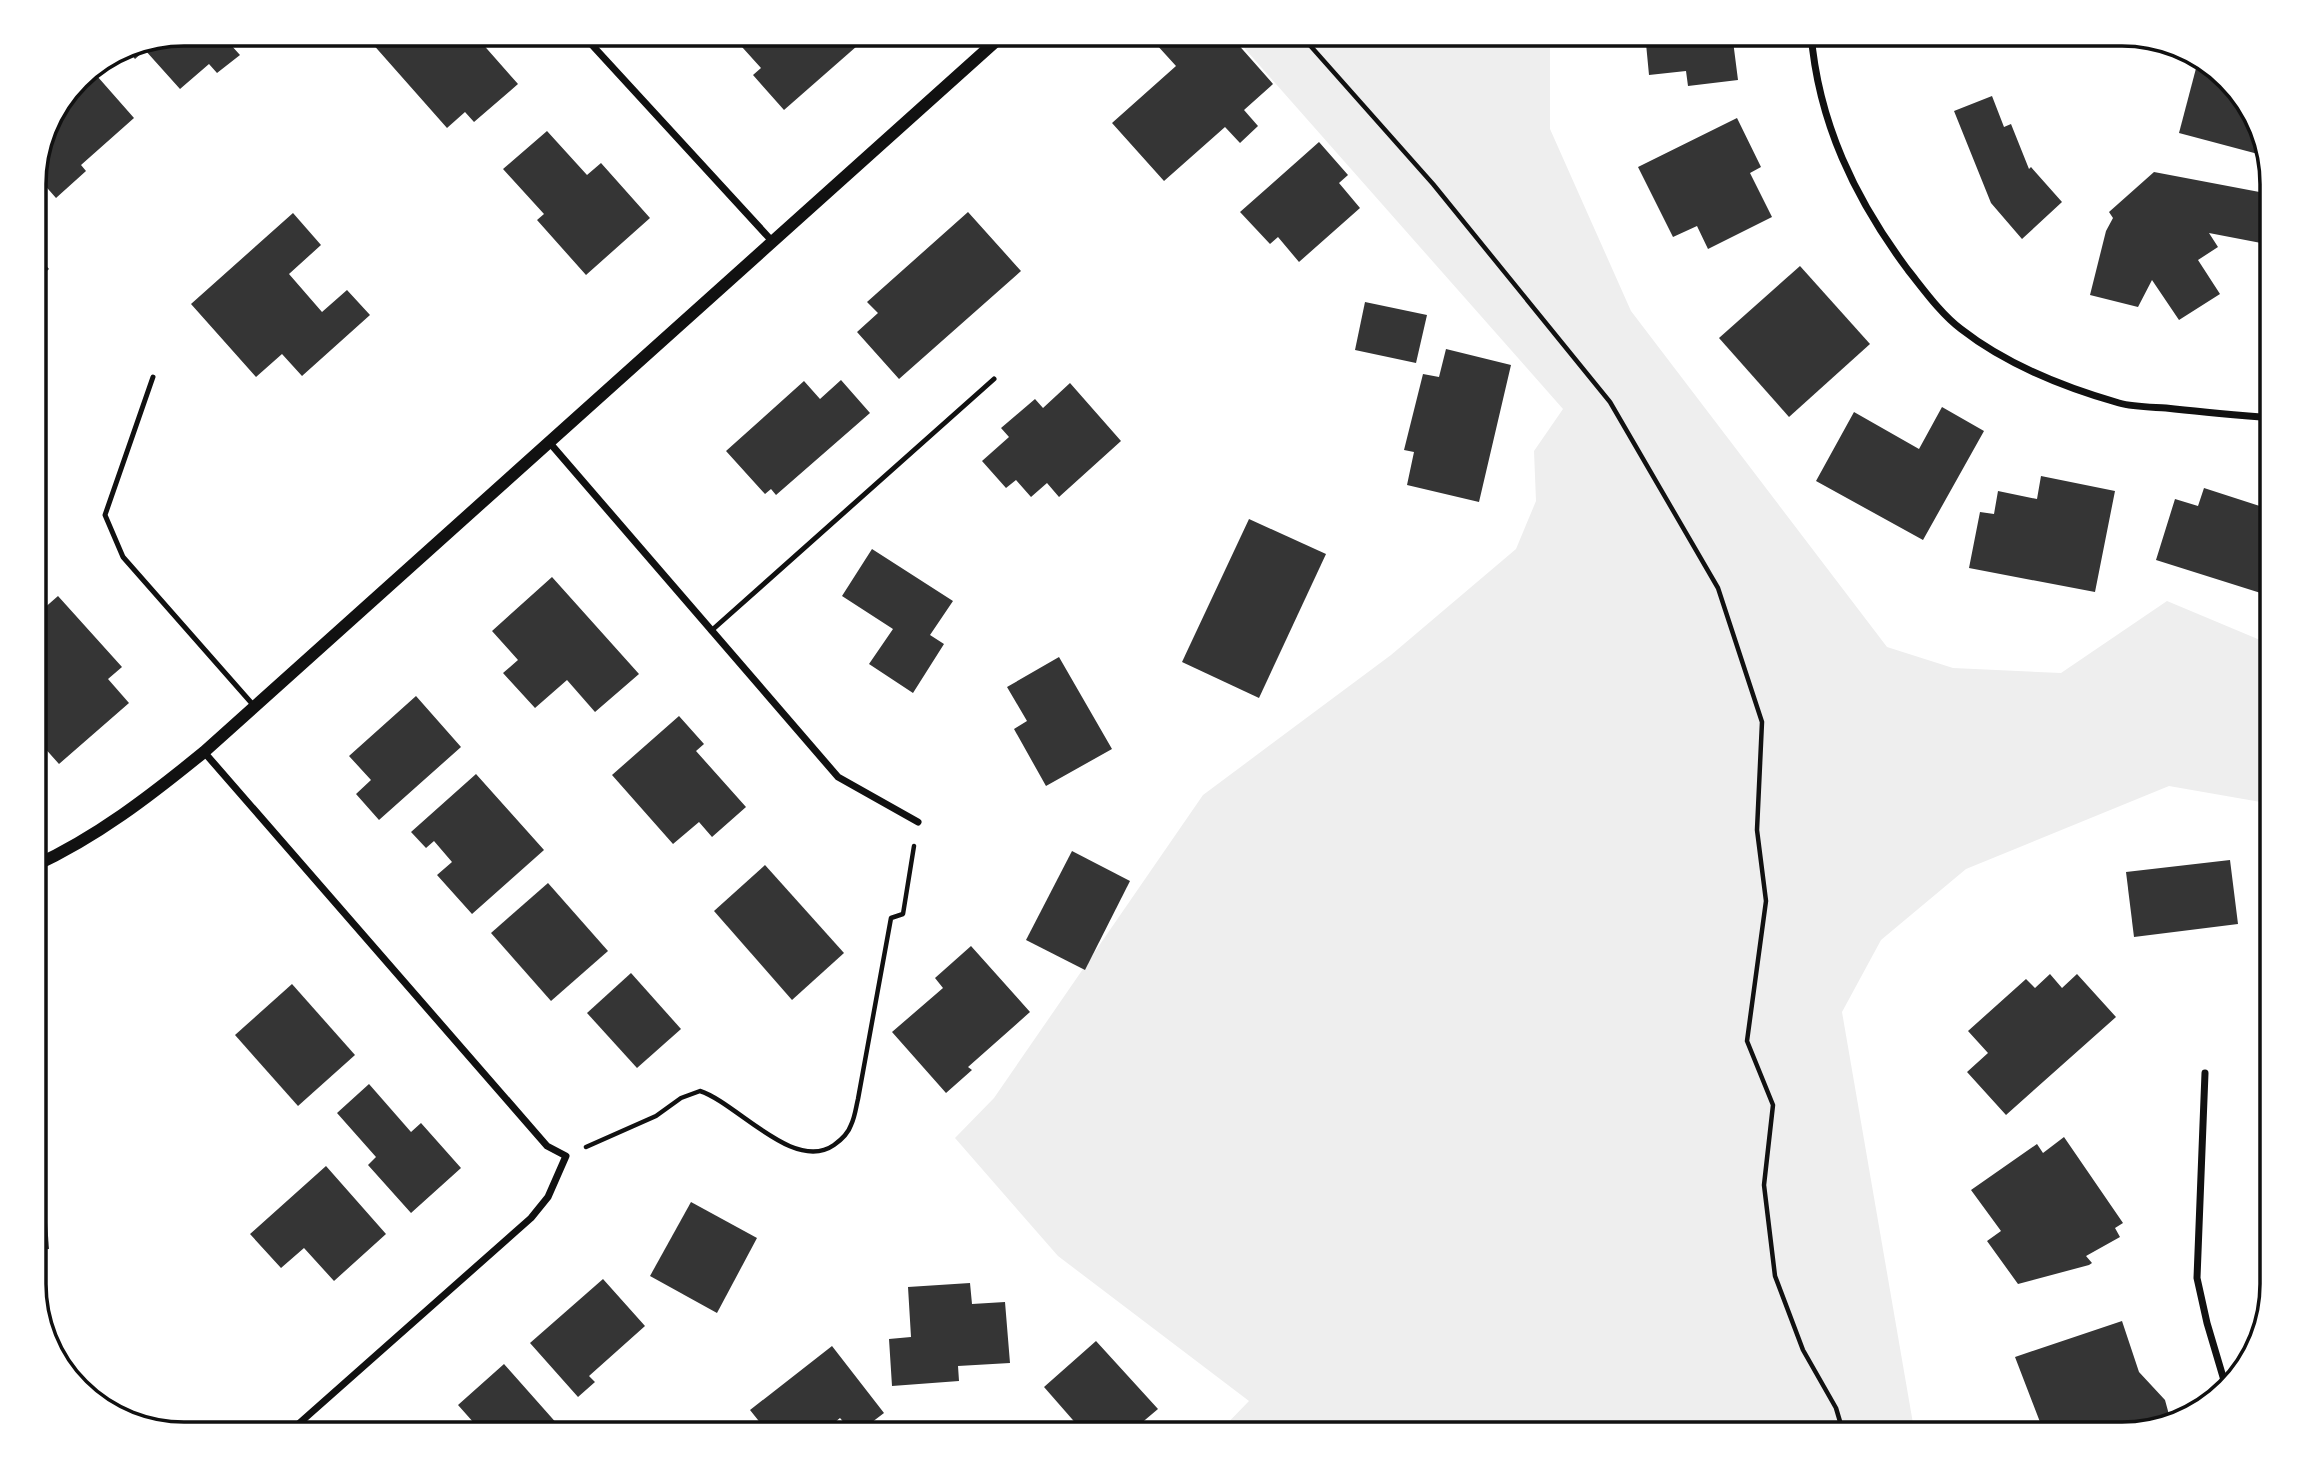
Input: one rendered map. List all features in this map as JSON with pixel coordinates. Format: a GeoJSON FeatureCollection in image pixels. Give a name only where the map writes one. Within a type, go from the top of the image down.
{"type":"FeatureCollection","features":[{"type":"Feature","properties":{"kind":"street"},"geometry":{"type":"LineString","coordinates":[[593,46],[772,241]]}},
{"type":"Feature","properties":{"kind":"street"},"geometry":{"type":"LineString","coordinates":[[46,860],[88,839],[117,820],[204,752],[991,46]]}},
{"type":"Feature","properties":{"kind":"street"},"geometry":{"type":"LineString","coordinates":[[1812,46],[1813,65],[1832,135],[1855,190],[1884,237],[1920,285],[1959,328],[1999,355],[2047,379],[2121,404],[2260,417]]}},
{"type":"Feature","properties":{"kind":"street"},"geometry":{"type":"LineString","coordinates":[[549,442],[838,776],[918,822]]}},
{"type":"Feature","properties":{"kind":"street"},"geometry":{"type":"LineString","coordinates":[[204,752],[547,1146],[566,1156],[548,1197],[531,1218],[301,1422]]}},
{"type":"Feature","properties":{"kind":"street"},"geometry":{"type":"LineString","coordinates":[[2206,1073],[2197,1278],[2223,1378]]}},
{"type":"Feature","properties":{"kind":"lane"},"geometry":{"type":"LineString","coordinates":[[153,377],[105,515],[123,558],[255,707]]}},
{"type":"Feature","properties":{"kind":"lane"},"geometry":{"type":"LineString","coordinates":[[712,631],[994,379]]}},
{"type":"Feature","properties":{"kind":"path"},"geometry":{"type":"LineString","coordinates":[[1311,46],[1433,184],[1610,402],[1718,588],[1762,722],[1757,830],[1766,901],[1748,1041],[1773,1105],[1764,1185],[1775,1276],[1803,1350],[1836,1409],[1840,1422]]}},
{"type":"Feature","properties":{"kind":"path"},"geometry":{"type":"LineString","coordinates":[[566,1156],[656,1116],[681,1098],[700,1091],[717,1099],[792,1148],[816,1153],[830,1148],[844,1138],[851,1126],[858,1099],[891,918],[903,914],[918,822]]}},
{"type":"Feature","properties":{"kind":"shaded area"},"geometry":{"type":"Polygon","coordinates":[[[1242,46],[1550,46],[1550,129],[1631,311],[1887,647],[1953,668],[2061,673],[2167,601],[2260,640],[2260,802],[2169,786],[1966,869],[1881,940],[1842,1012],[1913,1422],[1229,1422],[1249,1401],[1058,1256],[955,1138],[994,1098],[1203,795],[1391,655],[1516,549],[1536,501],[1534,451],[1563,409],[1242,46]]]}},
{"type":"Feature","properties":{"kind":"building"},"geometry":{"type":"Polygon","coordinates":[[[232,46],[240,55],[217,73],[209,64],[180,89],[146,51],[165,47],[232,46]]]}},
{"type":"Feature","properties":{"kind":"building"},"geometry":{"type":"Polygon","coordinates":[[[374,46],[484,46],[518,84],[474,122],[465,112],[447,128],[374,46]]]}},
{"type":"Feature","properties":{"kind":"building"},"geometry":{"type":"Polygon","coordinates":[[[741,46],[857,46],[784,110],[753,75],[761,68],[741,46]]]}},
{"type":"Feature","properties":{"kind":"building"},"geometry":{"type":"Polygon","coordinates":[[[1158,46],[1239,46],[1273,84],[1244,110],[1258,126],[1240,143],[1225,127],[1164,181],[1112,123],[1176,66],[1158,46]]]}},
{"type":"Feature","properties":{"kind":"building"},"geometry":{"type":"Polygon","coordinates":[[[1646,46],[1734,46],[1738,80],[1688,86],[1686,71],[1649,75],[1646,46]]]}},
{"type":"Feature","properties":{"kind":"building"},"geometry":{"type":"Polygon","coordinates":[[[2196,68],[2213,80],[2236,107],[2245,122],[2256,153],[2179,133],[2196,68]]]}},
{"type":"Feature","properties":{"kind":"building"},"geometry":{"type":"Polygon","coordinates":[[[97,76],[134,118],[81,165],[86,171],[56,198],[46,187],[50,148],[64,114],[80,92],[97,76]]]}},
{"type":"Feature","properties":{"kind":"building"},"geometry":{"type":"Polygon","coordinates":[[[1992,96],[2004,127],[2011,124],[2029,169],[2031,167],[2062,202],[2022,239],[1991,203],[1954,111],[1992,96]]]}},
{"type":"Feature","properties":{"kind":"building"},"geometry":{"type":"Polygon","coordinates":[[[1737,118],[1761,167],[1750,173],[1772,217],[1708,249],[1697,226],[1673,237],[1638,167],[1737,118]]]}},
{"type":"Feature","properties":{"kind":"building"},"geometry":{"type":"Polygon","coordinates":[[[547,131],[587,175],[601,163],[650,218],[586,275],[537,220],[544,214],[503,169],[547,131]]]}},
{"type":"Feature","properties":{"kind":"building"},"geometry":{"type":"Polygon","coordinates":[[[1319,142],[1348,175],[1339,183],[1360,208],[1299,262],[1278,237],[1270,244],[1240,212],[1319,142]]]}},
{"type":"Feature","properties":{"kind":"building"},"geometry":{"type":"Polygon","coordinates":[[[2154,172],[2260,192],[2260,243],[2209,233],[2218,247],[2198,260],[2220,294],[2179,320],[2152,280],[2138,307],[2090,295],[2106,231],[2113,218],[2109,212],[2154,172]]]}},
{"type":"Feature","properties":{"kind":"building"},"geometry":{"type":"Polygon","coordinates":[[[968,212],[1021,271],[899,379],[857,332],[878,313],[867,302],[968,212]]]}},
{"type":"Feature","properties":{"kind":"building"},"geometry":{"type":"Polygon","coordinates":[[[293,213],[321,245],[289,274],[322,312],[347,290],[370,315],[302,376],[282,354],[256,377],[191,304],[293,213]]]}},
{"type":"Feature","properties":{"kind":"building"},"geometry":{"type":"Polygon","coordinates":[[[1800,266],[1870,344],[1789,417],[1719,338],[1800,266]]]}},
{"type":"Feature","properties":{"kind":"building"},"geometry":{"type":"Polygon","coordinates":[[[1365,302],[1427,315],[1416,363],[1355,350],[1365,302]]]}},
{"type":"Feature","properties":{"kind":"building"},"geometry":{"type":"Polygon","coordinates":[[[1446,349],[1511,365],[1479,502],[1407,485],[1414,452],[1404,450],[1423,374],[1439,377],[1446,349]]]}},
{"type":"Feature","properties":{"kind":"building"},"geometry":{"type":"Polygon","coordinates":[[[841,380],[870,413],[776,495],[771,489],[765,494],[726,451],[804,381],[820,399],[841,380]]]}},
{"type":"Feature","properties":{"kind":"building"},"geometry":{"type":"Polygon","coordinates":[[[1070,383],[1121,441],[1059,497],[1047,483],[1031,497],[1016,480],[1006,488],[982,461],[1009,437],[1001,428],[1035,399],[1043,408],[1070,383]]]}},
{"type":"Feature","properties":{"kind":"building"},"geometry":{"type":"Polygon","coordinates":[[[1942,407],[1984,431],[1923,540],[1816,481],[1854,412],[1919,449],[1942,407]]]}},
{"type":"Feature","properties":{"kind":"building"},"geometry":{"type":"Polygon","coordinates":[[[2041,476],[2115,491],[2095,592],[1969,568],[1980,512],[1994,514],[1998,491],[2037,499],[2041,476]]]}},
{"type":"Feature","properties":{"kind":"building"},"geometry":{"type":"Polygon","coordinates":[[[2204,488],[2260,506],[2260,593],[2156,560],[2175,499],[2198,506],[2204,488]]]}},
{"type":"Feature","properties":{"kind":"building"},"geometry":{"type":"Polygon","coordinates":[[[1249,519],[1326,554],[1259,698],[1182,662],[1249,519]]]}},
{"type":"Feature","properties":{"kind":"building"},"geometry":{"type":"Polygon","coordinates":[[[872,549],[953,601],[930,635],[944,644],[913,693],[869,664],[893,629],[842,596],[872,549]]]}},
{"type":"Feature","properties":{"kind":"building"},"geometry":{"type":"Polygon","coordinates":[[[552,577],[639,674],[595,712],[567,680],[535,708],[503,673],[518,660],[492,631],[552,577]]]}},
{"type":"Feature","properties":{"kind":"building"},"geometry":{"type":"Polygon","coordinates":[[[58,596],[122,667],[108,679],[129,703],[59,764],[46,749],[46,606],[58,596]]]}},
{"type":"Feature","properties":{"kind":"building"},"geometry":{"type":"Polygon","coordinates":[[[1059,657],[1112,749],[1046,786],[1014,729],[1027,721],[1007,687],[1059,657]]]}},
{"type":"Feature","properties":{"kind":"building"},"geometry":{"type":"Polygon","coordinates":[[[416,696],[461,747],[379,820],[356,794],[371,780],[349,756],[416,696]]]}},
{"type":"Feature","properties":{"kind":"building"},"geometry":{"type":"Polygon","coordinates":[[[679,716],[704,744],[696,751],[746,807],[712,837],[699,822],[673,844],[612,775],[679,716]]]}},
{"type":"Feature","properties":{"kind":"building"},"geometry":{"type":"Polygon","coordinates":[[[476,774],[544,850],[472,914],[437,875],[452,862],[434,841],[426,848],[411,832],[476,774]]]}},
{"type":"Feature","properties":{"kind":"building"},"geometry":{"type":"Polygon","coordinates":[[[1072,851],[1130,881],[1085,970],[1026,940],[1072,851]]]}},
{"type":"Feature","properties":{"kind":"building"},"geometry":{"type":"Polygon","coordinates":[[[2230,860],[2238,924],[2134,937],[2126,872],[2230,860]]]}},
{"type":"Feature","properties":{"kind":"building"},"geometry":{"type":"Polygon","coordinates":[[[765,865],[844,953],[792,1000],[714,911],[765,865]]]}},
{"type":"Feature","properties":{"kind":"building"},"geometry":{"type":"Polygon","coordinates":[[[548,883],[608,951],[551,1001],[491,933],[548,883]]]}},
{"type":"Feature","properties":{"kind":"building"},"geometry":{"type":"Polygon","coordinates":[[[971,946],[1030,1012],[968,1067],[972,1070],[946,1093],[892,1032],[943,988],[935,978],[971,946]]]}},
{"type":"Feature","properties":{"kind":"building"},"geometry":{"type":"Polygon","coordinates":[[[631,973],[681,1029],[637,1068],[587,1013],[631,973]]]}},
{"type":"Feature","properties":{"kind":"building"},"geometry":{"type":"Polygon","coordinates":[[[2050,974],[2062,988],[2077,974],[2116,1017],[2006,1115],[1967,1072],[1988,1053],[1968,1031],[2026,979],[2035,988],[2050,974]]]}},
{"type":"Feature","properties":{"kind":"building"},"geometry":{"type":"Polygon","coordinates":[[[292,984],[355,1055],[298,1106],[235,1035],[292,984]]]}},
{"type":"Feature","properties":{"kind":"building"},"geometry":{"type":"Polygon","coordinates":[[[369,1084],[411,1132],[421,1123],[461,1168],[411,1213],[368,1165],[376,1157],[337,1113],[369,1084]]]}},
{"type":"Feature","properties":{"kind":"building"},"geometry":{"type":"Polygon","coordinates":[[[2064,1137],[2123,1223],[2115,1228],[2120,1237],[2086,1256],[2092,1263],[2089,1265],[2018,1284],[1987,1241],[2001,1231],[1971,1190],[2037,1144],[2043,1153],[2064,1137]]]}},
{"type":"Feature","properties":{"kind":"building"},"geometry":{"type":"Polygon","coordinates":[[[326,1166],[386,1234],[334,1281],[304,1248],[281,1268],[250,1234],[326,1166]]]}},
{"type":"Feature","properties":{"kind":"building"},"geometry":{"type":"Polygon","coordinates":[[[691,1202],[757,1238],[717,1313],[650,1276],[691,1202]]]}},
{"type":"Feature","properties":{"kind":"building"},"geometry":{"type":"Polygon","coordinates":[[[46,1209],[49,1249],[46,1249],[46,1209]]]}},
{"type":"Feature","properties":{"kind":"building"},"geometry":{"type":"Polygon","coordinates":[[[603,1279],[645,1326],[589,1376],[595,1382],[578,1397],[530,1343],[603,1279]]]}},
{"type":"Feature","properties":{"kind":"building"},"geometry":{"type":"Polygon","coordinates":[[[970,1283],[972,1304],[1005,1302],[1010,1363],[958,1366],[959,1381],[892,1386],[889,1339],[911,1337],[908,1287],[970,1283]]]}},
{"type":"Feature","properties":{"kind":"building"},"geometry":{"type":"Polygon","coordinates":[[[2122,1321],[2139,1372],[2165,1400],[2169,1414],[2140,1421],[2040,1422],[2015,1357],[2122,1321]]]}},
{"type":"Feature","properties":{"kind":"building"},"geometry":{"type":"Polygon","coordinates":[[[1096,1341],[1158,1409],[1143,1422],[1075,1422],[1044,1387],[1096,1341]]]}},
{"type":"Feature","properties":{"kind":"building"},"geometry":{"type":"Polygon","coordinates":[[[832,1346],[884,1413],[872,1422],[844,1422],[840,1418],[835,1422],[760,1422],[750,1410],[832,1346]]]}},
{"type":"Feature","properties":{"kind":"building"},"geometry":{"type":"Polygon","coordinates":[[[504,1364],[555,1422],[473,1422],[458,1405],[504,1364]]]}}]}
